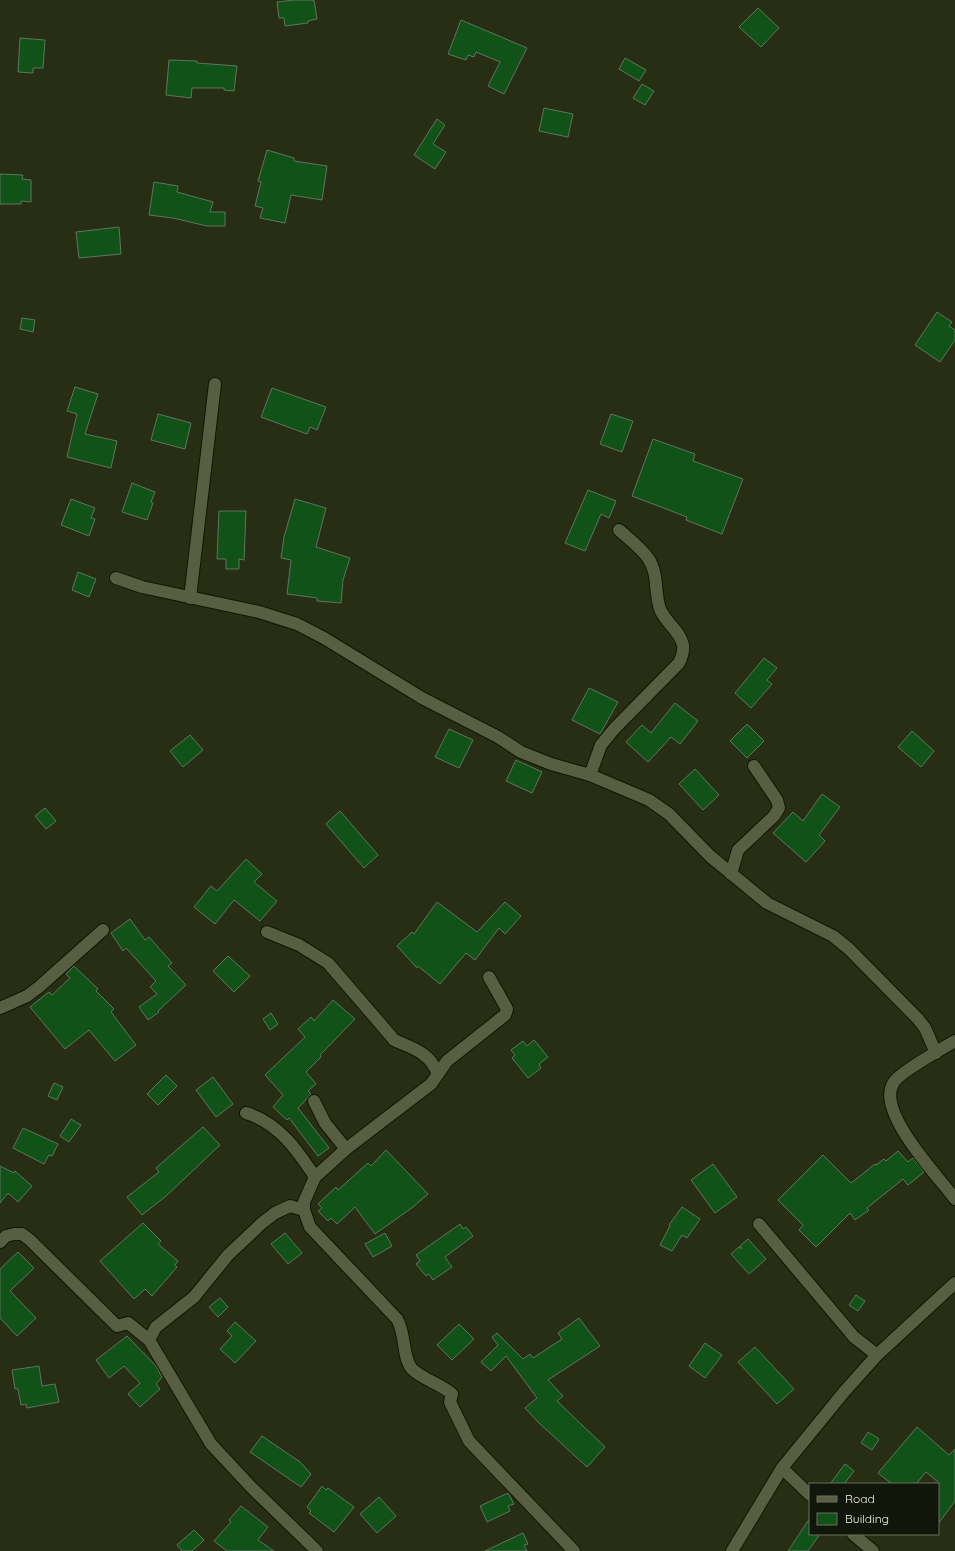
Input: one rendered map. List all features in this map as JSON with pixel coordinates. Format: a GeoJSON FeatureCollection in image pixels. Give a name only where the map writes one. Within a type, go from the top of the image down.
{"type":"FeatureCollection","features":[{"type":"Feature","properties":{"kind":"street"},"geometry":{"type":"LineString","coordinates":[[190,598],[214,384]]}},
{"type":"Feature","properties":{"kind":"street"},"geometry":{"type":"LineString","coordinates":[[590,775],[601,745],[614,729],[679,663],[683,655],[681,639],[664,618],[660,608],[656,578],[648,558],[619,530]]}},
{"type":"Feature","properties":{"kind":"street"},"geometry":{"type":"LineString","coordinates":[[116,578],[142,587],[259,612],[297,624],[324,638],[422,698],[498,736],[521,752],[551,764],[590,775],[649,800],[686,830],[710,856],[767,903],[833,936],[849,949],[918,1019],[925,1028],[936,1053]]}},
{"type":"Feature","properties":{"kind":"street"},"geometry":{"type":"LineString","coordinates":[[731,874],[738,850],[774,816],[779,808],[777,800],[754,766]]}},
{"type":"Feature","properties":{"kind":"street"},"geometry":{"type":"LineString","coordinates":[[0,1008],[27,996],[39,987],[103,930]]}},
{"type":"Feature","properties":{"kind":"street"},"geometry":{"type":"LineString","coordinates":[[267,932],[299,945],[328,963],[390,1036],[394,1040],[428,1057],[434,1064],[438,1074]]}},
{"type":"Feature","properties":{"kind":"street"},"geometry":{"type":"LineString","coordinates":[[489,977],[506,1004],[508,1009],[505,1015],[447,1061],[431,1084],[346,1149],[315,1177],[304,1202],[304,1210],[310,1227],[397,1318],[404,1334],[406,1356],[413,1370],[452,1394],[450,1402],[469,1441],[574,1551]]}},
{"type":"Feature","properties":{"kind":"street"},"geometry":{"type":"LineString","coordinates":[[955,1041],[901,1075],[894,1082],[890,1093],[890,1104],[902,1131],[955,1199]]}},
{"type":"Feature","properties":{"kind":"street"},"geometry":{"type":"LineString","coordinates":[[314,1101],[325,1123],[346,1149]]}},
{"type":"Feature","properties":{"kind":"street"},"geometry":{"type":"LineString","coordinates":[[246,1113],[260,1118],[280,1132],[298,1152],[315,1177]]}},
{"type":"Feature","properties":{"kind":"street"},"geometry":{"type":"LineString","coordinates":[[149,1340],[156,1327],[194,1297],[228,1255],[275,1213],[290,1206],[304,1210]]}},
{"type":"Feature","properties":{"kind":"street"},"geometry":{"type":"LineString","coordinates":[[759,1224],[854,1337],[877,1355]]}},
{"type":"Feature","properties":{"kind":"street"},"geometry":{"type":"LineString","coordinates":[[0,1242],[6,1236],[22,1234],[45,1254],[117,1326],[128,1323],[149,1340],[211,1444],[251,1487],[317,1551]]}},
{"type":"Feature","properties":{"kind":"street"},"geometry":{"type":"LineString","coordinates":[[732,1551],[782,1468],[844,1392],[877,1355],[955,1283]]}},
{"type":"Feature","properties":{"kind":"street"},"geometry":{"type":"LineString","coordinates":[[782,1468],[809,1493]]}},
{"type":"Feature","properties":{"kind":"street"},"geometry":{"type":"LineString","coordinates":[[854,1535],[873,1551]]}},
{"type":"Feature","properties":{"kind":"building"},"geometry":{"type":"Polygon","coordinates":[[[314,0],[317,19],[308,21],[308,23],[285,26],[284,18],[279,18],[277,2],[314,0]]]}},
{"type":"Feature","properties":{"kind":"building"},"geometry":{"type":"Polygon","coordinates":[[[758,8],[779,28],[761,47],[739,27],[758,8]]]}},
{"type":"Feature","properties":{"kind":"building"},"geometry":{"type":"Polygon","coordinates":[[[461,20],[527,48],[504,94],[488,86],[500,62],[476,52],[474,57],[468,55],[466,60],[448,54],[461,20]]]}},
{"type":"Feature","properties":{"kind":"building"},"geometry":{"type":"Polygon","coordinates":[[[20,38],[45,40],[43,68],[33,68],[33,73],[18,72],[20,38]]]}},
{"type":"Feature","properties":{"kind":"building"},"geometry":{"type":"Polygon","coordinates":[[[625,58],[646,70],[639,81],[619,69],[625,58]]]}},
{"type":"Feature","properties":{"kind":"building"},"geometry":{"type":"Polygon","coordinates":[[[169,60],[197,61],[197,63],[237,66],[234,91],[224,90],[224,88],[192,88],[191,98],[166,95],[169,60]]]}},
{"type":"Feature","properties":{"kind":"building"},"geometry":{"type":"Polygon","coordinates":[[[642,84],[654,91],[645,105],[633,98],[642,84]]]}},
{"type":"Feature","properties":{"kind":"building"},"geometry":{"type":"Polygon","coordinates":[[[544,108],[573,114],[568,137],[539,131],[544,108]]]}},
{"type":"Feature","properties":{"kind":"building"},"geometry":{"type":"Polygon","coordinates":[[[437,119],[445,125],[433,144],[446,152],[435,169],[414,155],[437,119]]]}},
{"type":"Feature","properties":{"kind":"building"},"geometry":{"type":"Polygon","coordinates":[[[267,150],[294,158],[294,161],[327,166],[322,200],[291,195],[285,223],[260,218],[263,208],[255,206],[261,182],[258,181],[267,150]]]}},
{"type":"Feature","properties":{"kind":"building"},"geometry":{"type":"Polygon","coordinates":[[[0,174],[23,175],[22,179],[31,180],[31,202],[21,201],[21,204],[0,204],[0,174]]]}},
{"type":"Feature","properties":{"kind":"building"},"geometry":{"type":"Polygon","coordinates":[[[154,182],[178,186],[177,192],[213,202],[210,212],[225,212],[225,226],[207,226],[173,218],[149,215],[154,182]]]}},
{"type":"Feature","properties":{"kind":"building"},"geometry":{"type":"Polygon","coordinates":[[[119,227],[121,254],[79,258],[76,232],[119,227]]]}},
{"type":"Feature","properties":{"kind":"building"},"geometry":{"type":"Polygon","coordinates":[[[937,312],[952,322],[949,326],[955,330],[955,340],[940,362],[915,345],[937,312]]]}},
{"type":"Feature","properties":{"kind":"building"},"geometry":{"type":"Polygon","coordinates":[[[22,318],[35,320],[33,332],[20,329],[22,318]]]}},
{"type":"Feature","properties":{"kind":"building"},"geometry":{"type":"Polygon","coordinates":[[[75,387],[98,394],[85,434],[117,441],[111,468],[67,457],[77,414],[67,411],[75,387]]]}},
{"type":"Feature","properties":{"kind":"building"},"geometry":{"type":"Polygon","coordinates":[[[272,388],[326,407],[317,430],[310,427],[307,434],[261,417],[272,388]]]}},
{"type":"Feature","properties":{"kind":"building"},"geometry":{"type":"Polygon","coordinates":[[[158,414],[191,423],[185,449],[151,440],[158,414]]]}},
{"type":"Feature","properties":{"kind":"building"},"geometry":{"type":"Polygon","coordinates":[[[611,414],[633,421],[622,452],[600,444],[611,414]]]}},
{"type":"Feature","properties":{"kind":"building"},"geometry":{"type":"Polygon","coordinates":[[[653,439],[695,454],[693,461],[743,479],[722,534],[686,520],[687,517],[632,496],[653,439]]]}},
{"type":"Feature","properties":{"kind":"building"},"geometry":{"type":"Polygon","coordinates":[[[132,483],[155,492],[147,520],[122,512],[132,483]]]}},
{"type":"Feature","properties":{"kind":"building"},"geometry":{"type":"Polygon","coordinates":[[[588,490],[616,501],[609,518],[601,514],[585,551],[565,543],[588,490]]]}},
{"type":"Feature","properties":{"kind":"building"},"geometry":{"type":"Polygon","coordinates":[[[71,499],[95,508],[91,518],[95,519],[89,536],[61,525],[71,499]]]}},
{"type":"Feature","properties":{"kind":"building"},"geometry":{"type":"Polygon","coordinates":[[[295,499],[326,508],[316,547],[350,558],[343,580],[341,603],[317,601],[317,598],[287,594],[291,560],[281,558],[284,537],[295,499]]]}},
{"type":"Feature","properties":{"kind":"building"},"geometry":{"type":"Polygon","coordinates":[[[219,511],[246,511],[244,560],[239,559],[239,569],[226,569],[226,559],[217,559],[219,511]]]}},
{"type":"Feature","properties":{"kind":"building"},"geometry":{"type":"Polygon","coordinates":[[[78,572],[96,579],[89,597],[72,590],[78,572]]]}},
{"type":"Feature","properties":{"kind":"building"},"geometry":{"type":"Polygon","coordinates":[[[764,658],[777,668],[767,680],[772,684],[751,708],[735,693],[764,658]]]}},
{"type":"Feature","properties":{"kind":"building"},"geometry":{"type":"Polygon","coordinates":[[[589,688],[618,702],[600,734],[572,720],[589,688]]]}},
{"type":"Feature","properties":{"kind":"building"},"geometry":{"type":"Polygon","coordinates":[[[675,703],[698,721],[680,744],[671,737],[648,762],[626,742],[642,725],[651,733],[675,703]]]}},
{"type":"Feature","properties":{"kind":"building"},"geometry":{"type":"Polygon","coordinates":[[[747,724],[764,741],[747,758],[730,741],[747,724]]]}},
{"type":"Feature","properties":{"kind":"building"},"geometry":{"type":"Polygon","coordinates":[[[449,729],[473,740],[459,768],[435,757],[449,729]]]}},
{"type":"Feature","properties":{"kind":"building"},"geometry":{"type":"Polygon","coordinates":[[[912,731],[934,751],[921,767],[898,747],[912,731]]]}},
{"type":"Feature","properties":{"kind":"building"},"geometry":{"type":"Polygon","coordinates":[[[190,735],[203,750],[183,767],[170,751],[190,735]]]}},
{"type":"Feature","properties":{"kind":"building"},"geometry":{"type":"Polygon","coordinates":[[[516,760],[542,772],[532,793],[506,781],[516,760]]]}},
{"type":"Feature","properties":{"kind":"building"},"geometry":{"type":"Polygon","coordinates":[[[695,769],[719,795],[703,810],[679,784],[695,769]]]}},
{"type":"Feature","properties":{"kind":"building"},"geometry":{"type":"Polygon","coordinates":[[[822,794],[840,807],[819,835],[825,841],[806,862],[773,833],[793,812],[803,821],[822,794]]]}},
{"type":"Feature","properties":{"kind":"building"},"geometry":{"type":"Polygon","coordinates":[[[45,808],[56,821],[46,829],[35,816],[45,808]]]}},
{"type":"Feature","properties":{"kind":"building"},"geometry":{"type":"Polygon","coordinates":[[[340,811],[378,855],[364,868],[326,824],[340,811]]]}},
{"type":"Feature","properties":{"kind":"building"},"geometry":{"type":"Polygon","coordinates":[[[246,859],[262,874],[254,882],[277,901],[260,921],[234,900],[215,924],[194,907],[211,886],[217,891],[246,859]]]}},
{"type":"Feature","properties":{"kind":"building"},"geometry":{"type":"Polygon","coordinates":[[[437,902],[477,932],[505,902],[521,916],[505,934],[499,928],[475,960],[466,953],[440,984],[418,966],[417,968],[397,946],[412,932],[414,934],[437,902]]]}},
{"type":"Feature","properties":{"kind":"building"},"geometry":{"type":"Polygon","coordinates":[[[130,919],[145,940],[149,937],[172,963],[168,966],[186,985],[158,1011],[159,1012],[148,1020],[139,1007],[157,994],[150,987],[156,981],[126,948],[123,951],[111,933],[130,919]]]}},
{"type":"Feature","properties":{"kind":"building"},"geometry":{"type":"Polygon","coordinates":[[[228,956],[250,976],[234,992],[213,971],[228,956]]]}},
{"type":"Feature","properties":{"kind":"building"},"geometry":{"type":"Polygon","coordinates":[[[74,966],[98,989],[96,991],[114,1009],[111,1012],[136,1045],[115,1061],[89,1030],[65,1049],[30,1007],[49,992],[52,995],[70,978],[66,974],[74,966]]]}},
{"type":"Feature","properties":{"kind":"building"},"geometry":{"type":"Polygon","coordinates":[[[333,1000],[355,1019],[320,1055],[321,1057],[306,1072],[316,1084],[308,1091],[311,1094],[298,1108],[329,1148],[318,1156],[289,1118],[287,1120],[273,1107],[283,1095],[265,1075],[305,1037],[298,1029],[311,1017],[314,1021],[333,1000]]]}},
{"type":"Feature","properties":{"kind":"building"},"geometry":{"type":"Polygon","coordinates":[[[271,1013],[278,1024],[270,1030],[263,1019],[271,1013]]]}},
{"type":"Feature","properties":{"kind":"building"},"geometry":{"type":"Polygon","coordinates":[[[534,1040],[548,1057],[539,1064],[541,1068],[528,1078],[512,1058],[515,1055],[511,1050],[523,1041],[527,1046],[534,1040]]]}},
{"type":"Feature","properties":{"kind":"building"},"geometry":{"type":"Polygon","coordinates":[[[166,1075],[177,1086],[158,1105],[147,1094],[166,1075]]]}},
{"type":"Feature","properties":{"kind":"building"},"geometry":{"type":"Polygon","coordinates":[[[213,1077],[233,1104],[216,1117],[196,1090],[213,1077]]]}},
{"type":"Feature","properties":{"kind":"building"},"geometry":{"type":"Polygon","coordinates":[[[54,1083],[63,1087],[57,1100],[48,1096],[54,1083]]]}},
{"type":"Feature","properties":{"kind":"building"},"geometry":{"type":"Polygon","coordinates":[[[71,1119],[81,1125],[69,1142],[60,1136],[71,1119]]]}},
{"type":"Feature","properties":{"kind":"building"},"geometry":{"type":"Polygon","coordinates":[[[203,1127],[220,1145],[166,1196],[142,1215],[127,1197],[159,1172],[156,1168],[203,1127]]]}},
{"type":"Feature","properties":{"kind":"building"},"geometry":{"type":"Polygon","coordinates":[[[23,1128],[58,1144],[52,1156],[49,1155],[44,1164],[13,1148],[23,1128]]]}},
{"type":"Feature","properties":{"kind":"building"},"geometry":{"type":"Polygon","coordinates":[[[386,1150],[428,1194],[413,1207],[375,1234],[355,1207],[337,1224],[331,1218],[328,1221],[318,1211],[322,1208],[318,1204],[336,1187],[338,1190],[368,1163],[371,1166],[386,1150]]]}},
{"type":"Feature","properties":{"kind":"building"},"geometry":{"type":"Polygon","coordinates":[[[898,1151],[908,1162],[913,1158],[924,1172],[908,1185],[903,1179],[867,1208],[869,1210],[855,1220],[850,1213],[816,1247],[799,1230],[803,1225],[778,1200],[823,1155],[851,1183],[875,1164],[876,1165],[884,1159],[886,1161],[898,1151]]]}},
{"type":"Feature","properties":{"kind":"building"},"geometry":{"type":"Polygon","coordinates":[[[713,1164],[737,1197],[715,1213],[691,1180],[713,1164]]]}},
{"type":"Feature","properties":{"kind":"building"},"geometry":{"type":"Polygon","coordinates":[[[0,1166],[14,1173],[15,1171],[32,1186],[18,1202],[8,1193],[0,1203],[0,1166]]]}},
{"type":"Feature","properties":{"kind":"building"},"geometry":{"type":"Polygon","coordinates":[[[682,1207],[700,1219],[687,1238],[682,1235],[672,1251],[660,1245],[670,1226],[669,1225],[682,1207]]]}},
{"type":"Feature","properties":{"kind":"building"},"geometry":{"type":"Polygon","coordinates":[[[143,1223],[161,1241],[158,1244],[178,1261],[175,1265],[177,1267],[152,1296],[145,1289],[134,1299],[100,1261],[143,1223]]]}},
{"type":"Feature","properties":{"kind":"building"},"geometry":{"type":"Polygon","coordinates":[[[460,1224],[463,1229],[466,1227],[473,1236],[445,1257],[452,1267],[433,1280],[429,1274],[426,1276],[416,1264],[420,1261],[416,1255],[460,1224]]]}},
{"type":"Feature","properties":{"kind":"building"},"geometry":{"type":"Polygon","coordinates":[[[285,1233],[302,1253],[288,1264],[271,1244],[285,1233]]]}},
{"type":"Feature","properties":{"kind":"building"},"geometry":{"type":"Polygon","coordinates":[[[385,1233],[392,1246],[373,1257],[365,1244],[385,1233]]]}},
{"type":"Feature","properties":{"kind":"building"},"geometry":{"type":"Polygon","coordinates":[[[748,1239],[766,1259],[749,1274],[731,1254],[739,1247],[742,1249],[740,1246],[748,1239]]]}},
{"type":"Feature","properties":{"kind":"building"},"geometry":{"type":"Polygon","coordinates":[[[18,1252],[34,1268],[10,1291],[36,1318],[17,1336],[0,1318],[0,1269],[18,1252]]]}},
{"type":"Feature","properties":{"kind":"building"},"geometry":{"type":"Polygon","coordinates":[[[856,1295],[865,1301],[858,1311],[849,1305],[856,1295]]]}},
{"type":"Feature","properties":{"kind":"building"},"geometry":{"type":"Polygon","coordinates":[[[220,1298],[228,1307],[218,1317],[209,1307],[220,1298]]]}},
{"type":"Feature","properties":{"kind":"building"},"geometry":{"type":"Polygon","coordinates":[[[579,1318],[600,1346],[548,1380],[563,1396],[557,1401],[605,1447],[587,1467],[539,1423],[525,1408],[537,1398],[506,1356],[491,1371],[481,1362],[498,1345],[492,1337],[497,1333],[523,1359],[530,1354],[533,1358],[562,1339],[558,1333],[579,1318]]]}},
{"type":"Feature","properties":{"kind":"building"},"geometry":{"type":"Polygon","coordinates":[[[235,1322],[256,1341],[235,1363],[220,1349],[232,1336],[227,1331],[235,1322]]]}},
{"type":"Feature","properties":{"kind":"building"},"geometry":{"type":"Polygon","coordinates":[[[459,1324],[474,1339],[452,1360],[437,1345],[459,1324]]]}},
{"type":"Feature","properties":{"kind":"building"},"geometry":{"type":"Polygon","coordinates":[[[127,1336],[156,1366],[162,1377],[156,1384],[160,1389],[140,1407],[128,1394],[140,1383],[124,1366],[109,1378],[96,1360],[127,1336]]]}},
{"type":"Feature","properties":{"kind":"building"},"geometry":{"type":"Polygon","coordinates":[[[705,1343],[722,1355],[705,1378],[689,1366],[705,1343]]]}},
{"type":"Feature","properties":{"kind":"building"},"geometry":{"type":"Polygon","coordinates":[[[755,1347],[794,1389],[777,1404],[738,1362],[755,1347]]]}},
{"type":"Feature","properties":{"kind":"building"},"geometry":{"type":"Polygon","coordinates":[[[39,1366],[42,1386],[55,1384],[59,1402],[27,1408],[26,1404],[21,1405],[18,1389],[15,1389],[12,1370],[39,1366]]]}},
{"type":"Feature","properties":{"kind":"building"},"geometry":{"type":"Polygon","coordinates":[[[917,1427],[949,1455],[955,1449],[955,1501],[939,1523],[939,1483],[926,1472],[917,1483],[891,1483],[878,1473],[917,1427]]]}},
{"type":"Feature","properties":{"kind":"building"},"geometry":{"type":"Polygon","coordinates":[[[868,1432],[879,1439],[872,1450],[861,1443],[868,1432]]]}},
{"type":"Feature","properties":{"kind":"building"},"geometry":{"type":"Polygon","coordinates":[[[262,1436],[300,1462],[311,1474],[301,1487],[250,1452],[262,1436]]]}},
{"type":"Feature","properties":{"kind":"building"},"geometry":{"type":"Polygon","coordinates":[[[845,1464],[854,1471],[845,1483],[831,1483],[845,1464]]]}},
{"type":"Feature","properties":{"kind":"building"},"geometry":{"type":"Polygon","coordinates":[[[322,1486],[326,1490],[328,1488],[354,1507],[334,1532],[309,1513],[311,1511],[307,1507],[322,1486]]]}},
{"type":"Feature","properties":{"kind":"building"},"geometry":{"type":"Polygon","coordinates":[[[508,1493],[514,1504],[508,1506],[510,1511],[487,1522],[480,1506],[508,1493]]]}},
{"type":"Feature","properties":{"kind":"building"},"geometry":{"type":"Polygon","coordinates":[[[379,1497],[396,1516],[377,1533],[360,1514],[379,1497]]]}},
{"type":"Feature","properties":{"kind":"building"},"geometry":{"type":"Polygon","coordinates":[[[241,1506],[268,1527],[258,1540],[274,1551],[227,1551],[214,1541],[231,1522],[229,1520],[241,1506]]]}},
{"type":"Feature","properties":{"kind":"building"},"geometry":{"type":"Polygon","coordinates":[[[809,1520],[809,1535],[819,1535],[808,1551],[788,1551],[809,1520]]]}},
{"type":"Feature","properties":{"kind":"building"},"geometry":{"type":"Polygon","coordinates":[[[194,1530],[204,1540],[192,1551],[182,1551],[177,1545],[194,1530]]]}},
{"type":"Feature","properties":{"kind":"building"},"geometry":{"type":"Polygon","coordinates":[[[523,1533],[528,1544],[524,1545],[527,1551],[485,1551],[523,1533]]]}}]}
